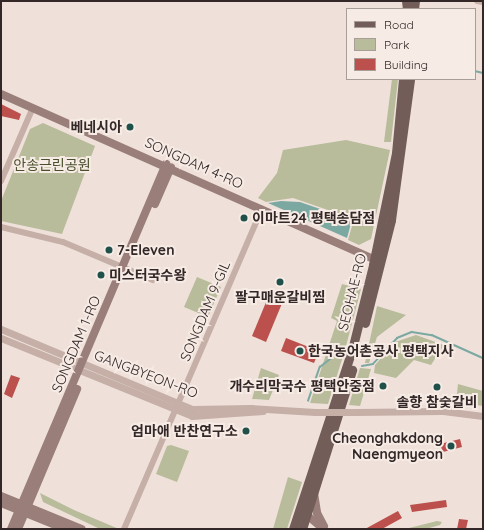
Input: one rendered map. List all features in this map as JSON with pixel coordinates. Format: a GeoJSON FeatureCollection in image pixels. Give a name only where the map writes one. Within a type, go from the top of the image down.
{"type":"FeatureCollection","features":[{"type":"Feature","properties":{"kind":"main road","name":"SEOHAE-RO"},"geometry":{"type":"LineString","coordinates":[[302,529],[304,510],[352,350],[374,262],[396,153],[403,80]]}},
{"type":"Feature","properties":{"kind":"main road","name":"SEOHAE-RO"},"geometry":{"type":"LineString","coordinates":[[293,529],[314,493],[384,254],[401,165],[410,80]]}},
{"type":"Feature","properties":{"kind":"main road","name":"SONGDAM 4-RO"},"geometry":{"type":"LineString","coordinates":[[1,94],[374,262]]}},
{"type":"Feature","properties":{"kind":"main road","name":"SONGDAM 4-RO"},"geometry":{"type":"LineString","coordinates":[[1,98],[31,112],[167,168]]}},
{"type":"Feature","properties":{"kind":"main road","name":"SONGDAM 1-RO"},"geometry":{"type":"LineString","coordinates":[[18,529],[24,508],[167,168]]}},
{"type":"Feature","properties":{"kind":"main road"},"geometry":{"type":"LineString","coordinates":[[314,493],[317,513],[324,528]]}},
{"type":"Feature","properties":{"kind":"main road"},"geometry":{"type":"LineString","coordinates":[[1,496],[65,529]]}},
{"type":"Feature","properties":{"kind":"main road"},"geometry":{"type":"LineString","coordinates":[[1,504],[24,508],[82,529]]}},
{"type":"Feature","properties":{"kind":"main road","name":"SONGDAM 1-RO"},"geometry":{"type":"LineString","coordinates":[[11,529],[24,508]]}},
{"type":"Feature","properties":{"kind":"main road"},"geometry":{"type":"LineString","coordinates":[[304,510],[324,528]]}},
{"type":"Feature","properties":{"kind":"street"},"geometry":{"type":"LineString","coordinates":[[477,1],[483,2]]}},
{"type":"Feature","properties":{"kind":"street"},"geometry":{"type":"LineString","coordinates":[[1,181],[31,112],[24,105]]}},
{"type":"Feature","properties":{"kind":"street","name":"SONGDAM 9-GIL"},"geometry":{"type":"LineString","coordinates":[[124,529],[261,210]]}},
{"type":"Feature","properties":{"kind":"street"},"geometry":{"type":"LineString","coordinates":[[1,227],[63,242],[153,280]]}},
{"type":"Feature","properties":{"kind":"street","name":"GANGBYEON-RO"},"geometry":{"type":"LineString","coordinates":[[1,329],[83,368]]}},
{"type":"Feature","properties":{"kind":"street","name":"GANGBYEON-RO"},"geometry":{"type":"LineString","coordinates":[[1,338],[83,368],[177,407],[192,416],[263,411],[443,411],[483,416]]}},
{"type":"Feature","properties":{"kind":"green space"},"geometry":{"type":"Polygon","coordinates":[[[392,80],[398,80],[391,142],[384,142],[392,80]]]}},
{"type":"Feature","properties":{"kind":"green space","name":"안송근린공원"},"geometry":{"type":"Polygon","coordinates":[[[43,123],[95,146],[62,234],[1,221],[1,201],[30,129],[43,123]]]}},
{"type":"Feature","properties":{"kind":"green space"},"geometry":{"type":"Polygon","coordinates":[[[346,140],[390,150],[371,239],[359,245],[348,240],[354,219],[293,198],[266,202],[258,198],[277,173],[283,150],[346,140]]]}},
{"type":"Feature","properties":{"kind":"green space"},"geometry":{"type":"Polygon","coordinates":[[[197,277],[221,287],[208,317],[184,307],[197,277]]]}},
{"type":"Feature","properties":{"kind":"green space"},"geometry":{"type":"Polygon","coordinates":[[[342,284],[361,289],[345,350],[328,404],[310,403],[337,321],[331,318],[342,284]]]}},
{"type":"Feature","properties":{"kind":"green space"},"geometry":{"type":"Polygon","coordinates":[[[377,306],[406,315],[377,337],[369,363],[365,363],[377,306]]]}},
{"type":"Feature","properties":{"kind":"green space"},"geometry":{"type":"Polygon","coordinates":[[[416,335],[444,345],[431,365],[414,360],[396,378],[374,373],[375,365],[395,342],[416,335]]]}},
{"type":"Feature","properties":{"kind":"green space"},"geometry":{"type":"Polygon","coordinates":[[[261,368],[279,375],[269,400],[252,399],[261,368]]]}},
{"type":"Feature","properties":{"kind":"green space"},"geometry":{"type":"Polygon","coordinates":[[[360,368],[371,369],[360,406],[349,405],[360,368]]]}},
{"type":"Feature","properties":{"kind":"green space"},"geometry":{"type":"Polygon","coordinates":[[[458,384],[483,391],[483,406],[456,402],[458,384]]]}},
{"type":"Feature","properties":{"kind":"green space"},"geometry":{"type":"Polygon","coordinates":[[[171,445],[189,451],[177,482],[156,474],[167,446],[171,445]]]}},
{"type":"Feature","properties":{"kind":"green space"},"geometry":{"type":"Polygon","coordinates":[[[288,477],[302,482],[287,529],[273,529],[288,477]]]}},
{"type":"Feature","properties":{"kind":"green space"},"geometry":{"type":"Polygon","coordinates":[[[40,493],[74,510],[119,529],[100,529],[43,502],[40,493]]]}},
{"type":"Feature","properties":{"kind":"green space"},"geometry":{"type":"Polygon","coordinates":[[[437,521],[442,522],[440,525],[426,529],[405,529],[437,521]]]}},
{"type":"Feature","properties":{"kind":"water"},"geometry":{"type":"Polygon","coordinates":[[[281,201],[300,202],[352,220],[347,238],[268,203],[281,201]]]}},
{"type":"Feature","properties":{"kind":"building"},"geometry":{"type":"Polygon","coordinates":[[[1,104],[21,114],[19,120],[1,116],[1,104]]]}},
{"type":"Feature","properties":{"kind":"building"},"geometry":{"type":"Polygon","coordinates":[[[269,295],[283,301],[266,342],[252,336],[269,295]]]}},
{"type":"Feature","properties":{"kind":"building","name":"한국농어촌공사 평택지사"},"geometry":{"type":"Polygon","coordinates":[[[286,338],[319,351],[314,363],[281,351],[286,338]]]}},
{"type":"Feature","properties":{"kind":"building"},"geometry":{"type":"Polygon","coordinates":[[[11,375],[20,378],[12,398],[4,394],[11,375]]]}},
{"type":"Feature","properties":{"kind":"building","name":"Cheonghakdong Naengmyeon"},"geometry":{"type":"Polygon","coordinates":[[[460,439],[462,447],[443,452],[440,444],[460,439]]]}},
{"type":"Feature","properties":{"kind":"building"},"geometry":{"type":"Polygon","coordinates":[[[446,500],[447,507],[412,512],[410,505],[446,500]]]}},
{"type":"Feature","properties":{"kind":"building"},"geometry":{"type":"Polygon","coordinates":[[[398,511],[402,518],[382,529],[365,529],[398,511]]]}},
{"type":"Feature","properties":{"kind":"building"},"geometry":{"type":"Polygon","coordinates":[[[459,519],[468,520],[466,529],[457,529],[459,519]]]}},
{"type":"Feature","properties":{"kind":"waterway"},"geometry":{"type":"LineString","coordinates":[[476,71],[483,73]]}},
{"type":"Feature","properties":{"kind":"waterway"},"geometry":{"type":"LineString","coordinates":[[362,366],[373,364],[397,338],[412,332],[432,335],[483,358]]}},
{"type":"Feature","properties":{"kind":"waterway"},"geometry":{"type":"LineString","coordinates":[[308,401],[320,367],[333,357]]}},
{"type":"Feature","properties":{"kind":"place","name":"베네시아"},"geometry":{"type":"Point","coordinates":[130,127]}},
{"type":"Feature","properties":{"kind":"place","name":"이마트24 평택송담점"},"geometry":{"type":"Point","coordinates":[244,218]}},
{"type":"Feature","properties":{"kind":"place","name":"7-Eleven"},"geometry":{"type":"Point","coordinates":[109,250]}},
{"type":"Feature","properties":{"kind":"place","name":"미스터국수왕"},"geometry":{"type":"Point","coordinates":[101,275]}},
{"type":"Feature","properties":{"kind":"place","name":"팔구매운갈비찜"},"geometry":{"type":"Point","coordinates":[280,282]}},
{"type":"Feature","properties":{"kind":"place","name":"한국농어촌공사 평택지사"},"geometry":{"type":"Point","coordinates":[300,351]}},
{"type":"Feature","properties":{"kind":"place","name":"개수리막국수 평택안중점"},"geometry":{"type":"Point","coordinates":[383,386]}},
{"type":"Feature","properties":{"kind":"place","name":"솔향 참숯갈비"},"geometry":{"type":"Point","coordinates":[437,387]}},
{"type":"Feature","properties":{"kind":"place","name":"엄마애 반찬연구소"},"geometry":{"type":"Point","coordinates":[246,431]}},
{"type":"Feature","properties":{"kind":"place","name":"Cheonghakdong Naengmyeon"},"geometry":{"type":"Point","coordinates":[451,446]}}]}
